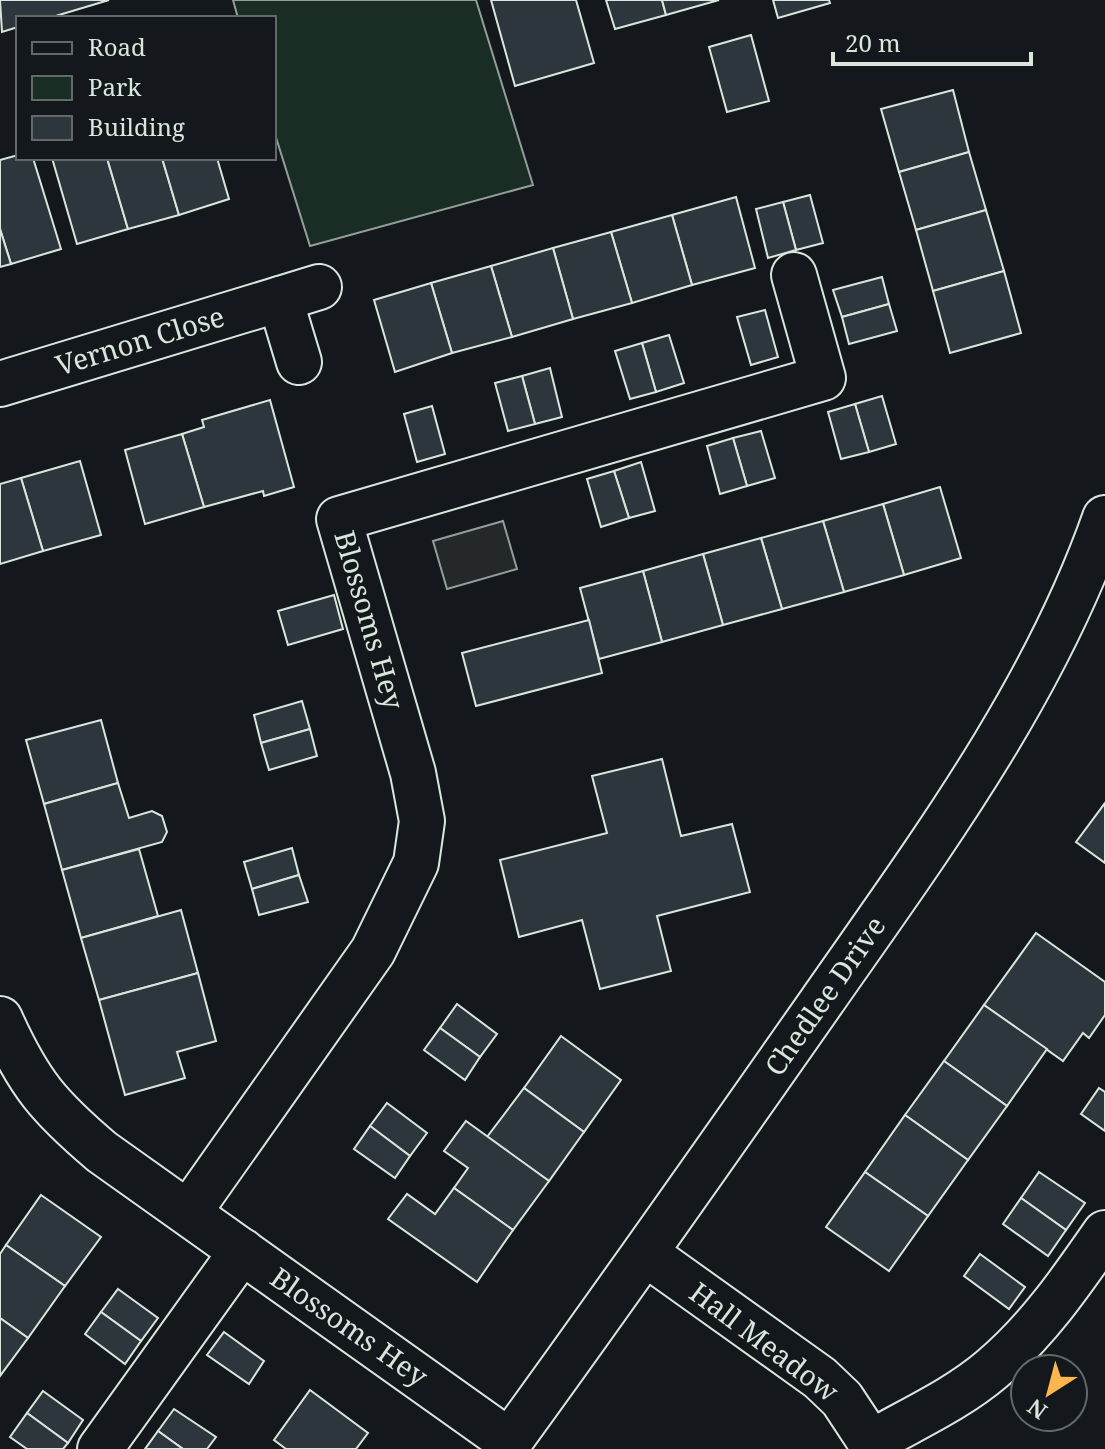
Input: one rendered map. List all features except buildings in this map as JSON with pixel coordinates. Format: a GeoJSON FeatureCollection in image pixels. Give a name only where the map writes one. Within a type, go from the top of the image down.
{"type":"FeatureCollection","features":[{"type":"Feature","properties":{"kind":"street","name":"Blossoms Hey"},"geometry":{"type":"LineString","coordinates":[[189,1212],[373,951],[416,863],[422,821],[413,773],[339,519],[823,378],[794,275]]}},
{"type":"Feature","properties":{"kind":"street","name":"Vernon Close"},"geometry":{"type":"LineString","coordinates":[[0,384],[300,293],[299,362]]}},
{"type":"Feature","properties":{"kind":"street","name":"Chedlee Drive"},"geometry":{"type":"LineString","coordinates":[[507,1445],[645,1253],[973,781],[1043,658],[1090,597],[1105,518]]}},
{"type":"Feature","properties":{"kind":"street","name":"Blossoms Hey"},"geometry":{"type":"LineString","coordinates":[[0,1019],[28,1078],[60,1117],[102,1152],[507,1445]]}},
{"type":"Feature","properties":{"kind":"street","name":"Hall Meadow"},"geometry":{"type":"LineString","coordinates":[[645,1253],[798,1360],[842,1399],[874,1446],[991,1371],[1030,1334],[1105,1233]]}},
{"type":"Feature","properties":{"kind":"street"},"geometry":{"type":"LineString","coordinates":[[100,1449],[242,1251]]}},
{"type":"Feature","properties":{"kind":"green space"},"geometry":{"type":"Polygon","coordinates":[[[233,0],[476,0],[533,185],[310,246],[276,137],[276,16],[237,16],[233,0]]]}},
{"type":"Feature","properties":{"kind":"shaded area"},"geometry":{"type":"Polygon","coordinates":[[[503,521],[517,569],[447,589],[433,541],[503,521]]]}}]}
